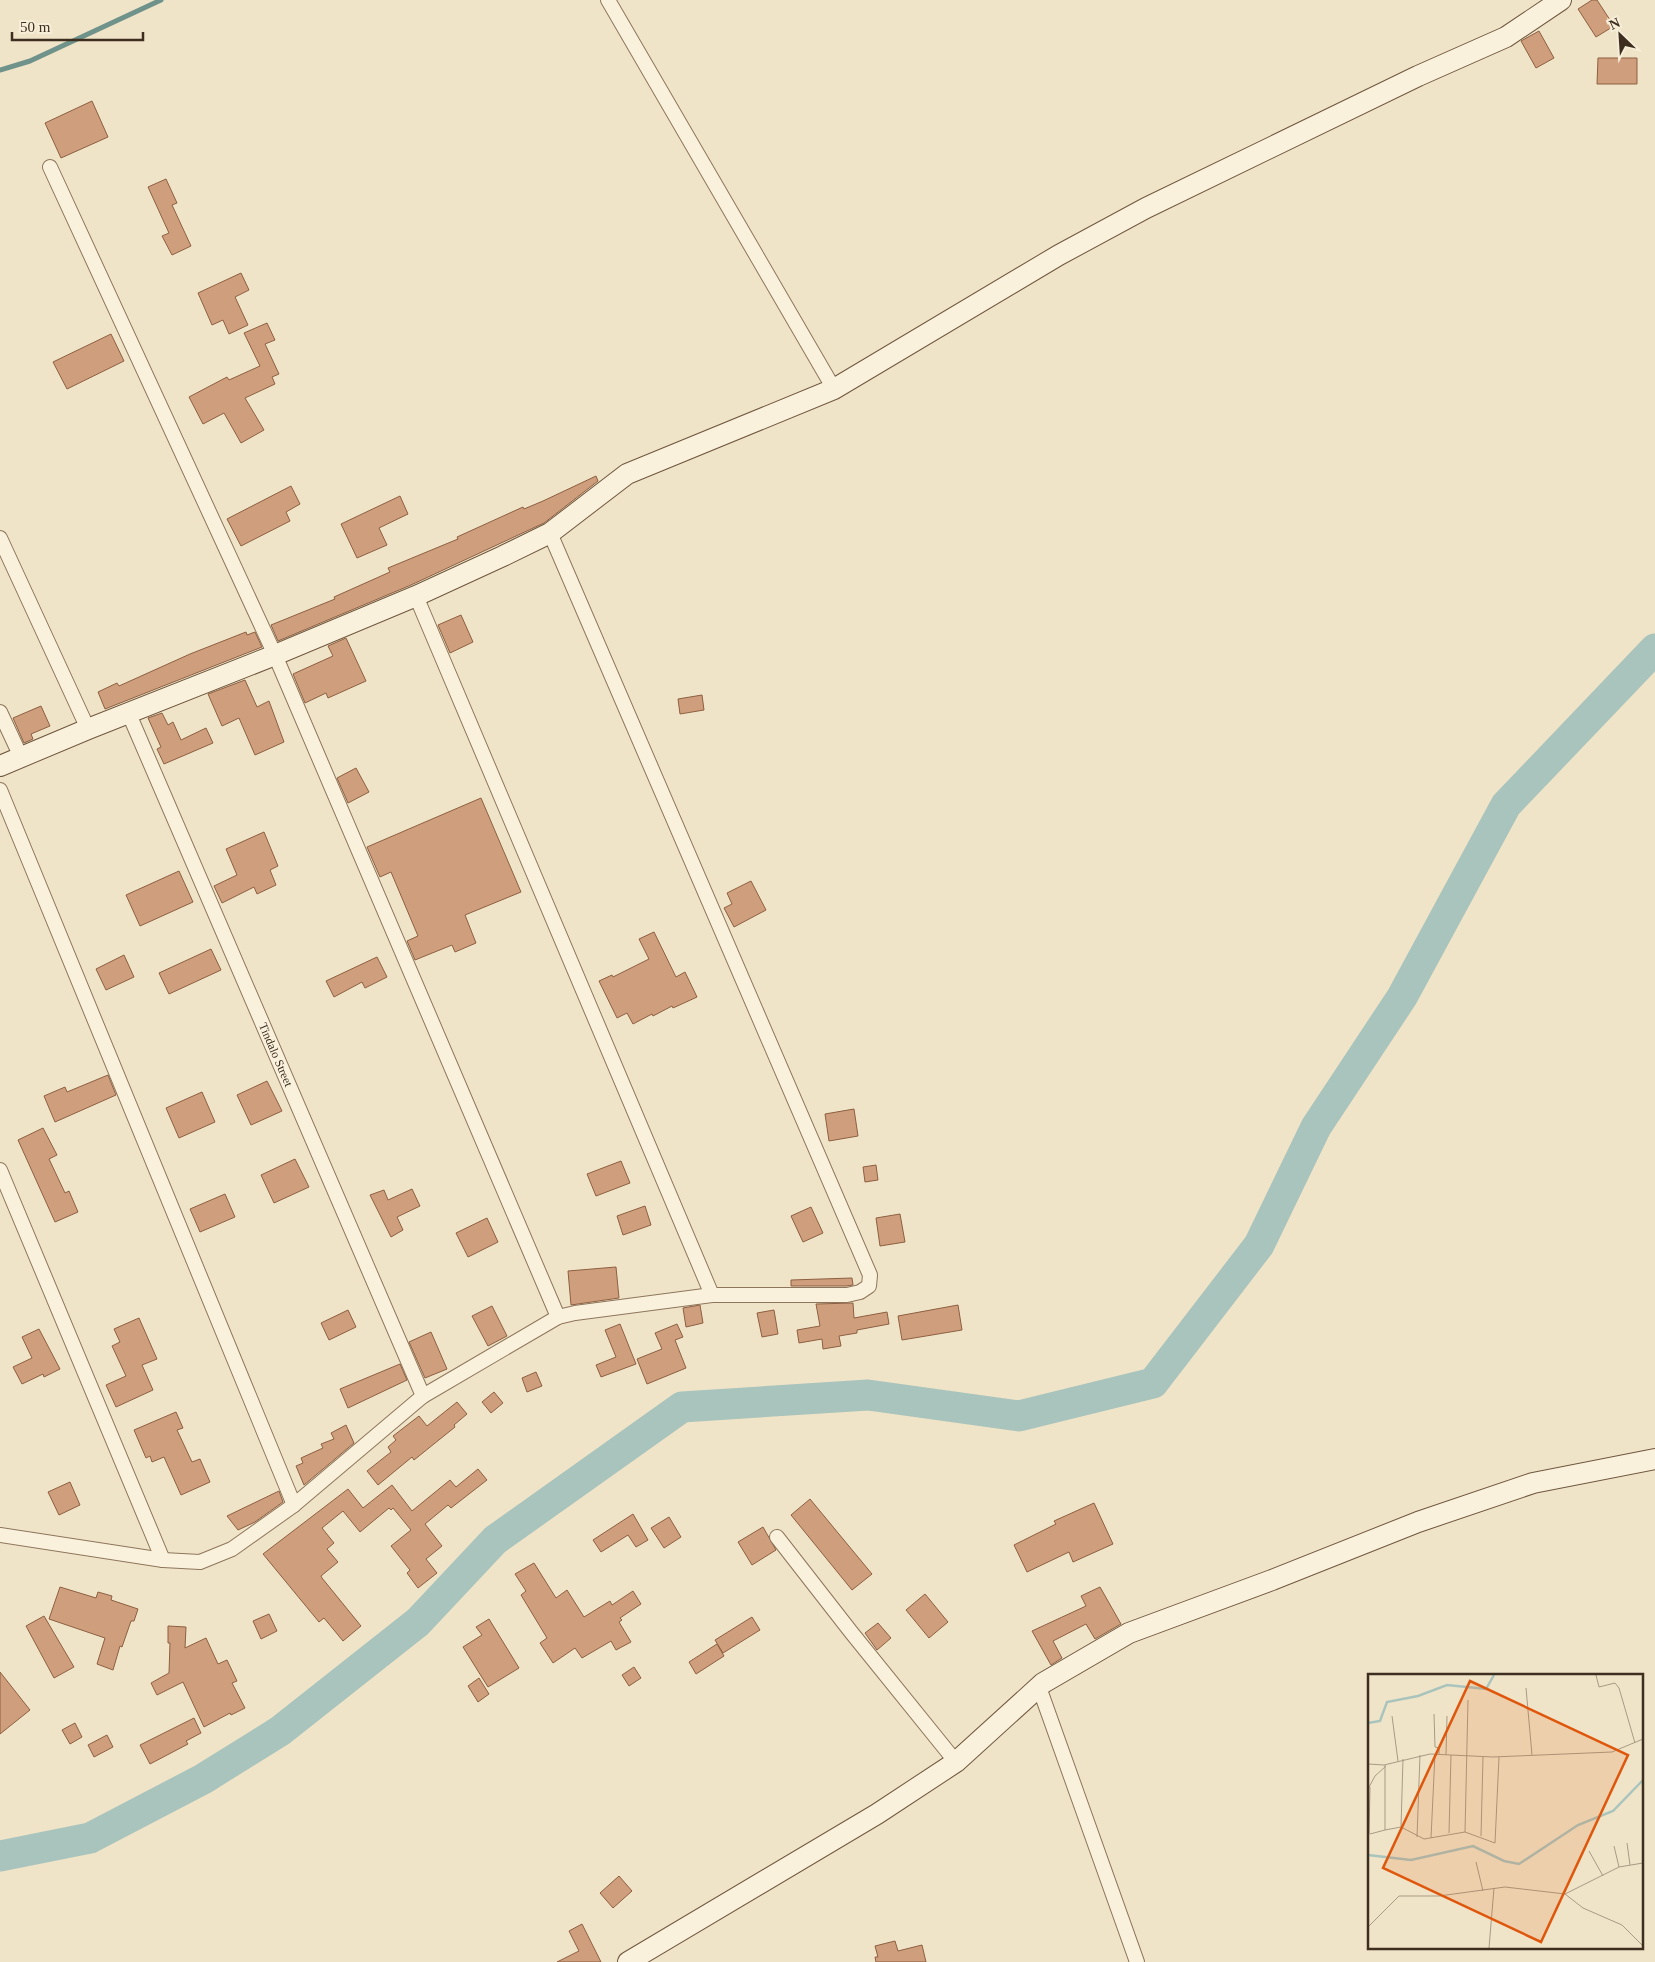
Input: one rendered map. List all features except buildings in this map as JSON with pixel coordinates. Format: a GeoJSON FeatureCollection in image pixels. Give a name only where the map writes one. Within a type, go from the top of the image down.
{"type":"FeatureCollection","features":[{"type":"Feature","properties":{"kind":"street"},"geometry":{"type":"LineString","coordinates":[[608,0],[834,389]]}},
{"type":"Feature","properties":{"kind":"street"},"geometry":{"type":"LineString","coordinates":[[0,766],[275,655],[416,596],[503,556],[550,532],[627,474],[834,389],[1059,255],[1137,213],[1418,76],[1506,37],[1561,0]]}},
{"type":"Feature","properties":{"kind":"street"},"geometry":{"type":"LineString","coordinates":[[50,167],[275,655],[558,1317]]}},
{"type":"Feature","properties":{"kind":"street"},"geometry":{"type":"LineString","coordinates":[[0,1535],[162,1560],[200,1562],[232,1549],[294,1506],[423,1396],[558,1317],[575,1313],[712,1295],[847,1295],[860,1292],[869,1286],[870,1275],[550,532]]}},
{"type":"Feature","properties":{"kind":"street"},"geometry":{"type":"LineString","coordinates":[[0,538],[88,729]]}},
{"type":"Feature","properties":{"kind":"street"},"geometry":{"type":"LineString","coordinates":[[416,596],[712,1295]]}},
{"type":"Feature","properties":{"kind":"street"},"geometry":{"type":"LineString","coordinates":[[0,712],[21,757]]}},
{"type":"Feature","properties":{"kind":"street","name":"Tindalo Street"},"geometry":{"type":"LineString","coordinates":[[129,714],[423,1396]]}},
{"type":"Feature","properties":{"kind":"street"},"geometry":{"type":"LineString","coordinates":[[0,790],[294,1506]]}},
{"type":"Feature","properties":{"kind":"street"},"geometry":{"type":"LineString","coordinates":[[0,1170],[162,1560]]}},
{"type":"Feature","properties":{"kind":"street"},"geometry":{"type":"LineString","coordinates":[[628,1962],[877,1814],[956,1762],[1038,1687],[1129,1633],[1272,1580],[1418,1522],[1533,1483],[1655,1459]]}},
{"type":"Feature","properties":{"kind":"street"},"geometry":{"type":"LineString","coordinates":[[777,1537],[956,1762]]}},
{"type":"Feature","properties":{"kind":"street"},"geometry":{"type":"LineString","coordinates":[[1038,1687],[1137,1962]]}},
{"type":"Feature","properties":{"kind":"waterway"},"geometry":{"type":"LineString","coordinates":[[0,70],[30,61],[161,0]]}},
{"type":"Feature","properties":{"kind":"waterway"},"geometry":{"type":"LineString","coordinates":[[0,1856],[90,1838],[203,1779],[280,1731],[418,1622],[495,1540],[682,1407],[868,1395],[1019,1416],[1153,1383],[1259,1245],[1316,1127],[1402,997],[1506,805],[1655,649]]}}]}
